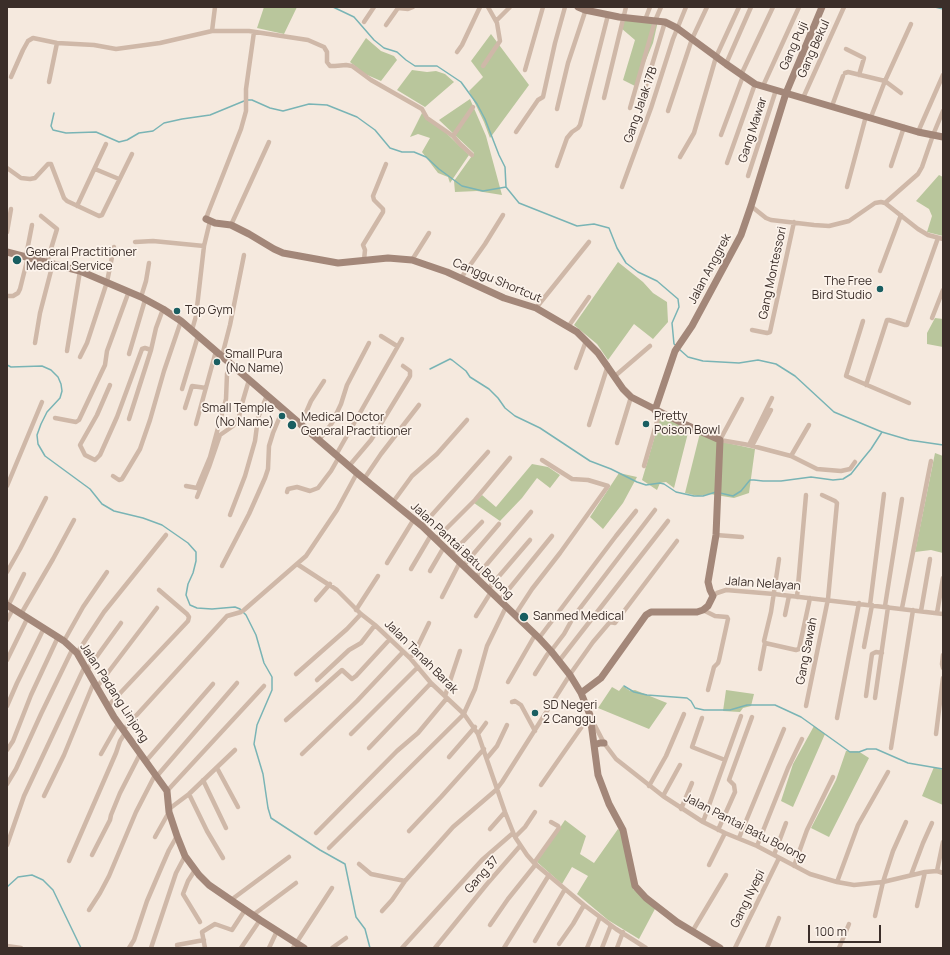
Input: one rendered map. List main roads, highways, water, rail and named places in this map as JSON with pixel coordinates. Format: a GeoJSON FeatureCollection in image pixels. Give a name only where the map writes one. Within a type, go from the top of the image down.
{"type":"FeatureCollection","features":[{"type":"Feature","properties":{"kind":"waterway"},"geometry":{"type":"LineString","coordinates":[[333,7],[354,17],[374,40],[384,48],[397,52],[415,66],[437,66],[461,82],[477,104],[485,119],[505,167],[506,187],[519,203],[577,226],[594,224],[609,228],[617,248],[626,263],[638,272],[657,281],[678,299],[679,307],[672,323],[674,344],[677,346]]}},
{"type":"Feature","properties":{"kind":"waterway"},"geometry":{"type":"LineString","coordinates":[[935,7],[943,9]]}},
{"type":"Feature","properties":{"kind":"waterway"},"geometry":{"type":"LineString","coordinates":[[248,100],[283,111],[309,104],[327,105],[357,117],[375,130],[390,148],[402,152],[414,152],[426,157],[462,186],[483,191],[506,187]]}},
{"type":"Feature","properties":{"kind":"waterway"},"geometry":{"type":"LineString","coordinates":[[54,113],[51,126],[53,130],[66,133],[96,132],[119,142],[127,140],[139,133],[153,131],[164,123],[210,115],[244,101]]}},
{"type":"Feature","properties":{"kind":"waterway"},"geometry":{"type":"LineString","coordinates":[[679,349],[688,357],[703,361],[739,363],[758,360],[776,364],[795,376],[834,412],[882,432],[909,440],[943,445]]}},
{"type":"Feature","properties":{"kind":"waterway"},"geometry":{"type":"LineString","coordinates":[[430,369],[450,359],[452,360],[466,371],[470,377],[489,389],[505,408],[515,416],[540,428],[590,461],[611,469],[637,482],[646,485],[660,483],[676,492],[694,496],[703,496],[716,492]]}},
{"type":"Feature","properties":{"kind":"waterway"},"geometry":{"type":"LineString","coordinates":[[7,365],[11,367],[42,366],[51,370],[58,377],[61,384],[62,391],[60,398],[47,412],[37,435],[38,444],[45,456],[90,489],[102,504],[114,511],[143,518],[162,525],[188,543],[196,552],[196,561],[186,595],[190,605],[197,608],[212,609],[235,607],[240,609],[246,615],[256,635],[264,663],[272,677],[272,690],[257,725],[254,744],[263,774],[271,818],[320,850],[345,864],[356,917],[365,929],[370,948]]}},
{"type":"Feature","properties":{"kind":"waterway"},"geometry":{"type":"LineString","coordinates":[[720,493],[733,496],[741,491],[750,480],[781,481],[811,477],[833,480],[843,479],[851,474],[871,449],[882,432]]}},
{"type":"Feature","properties":{"kind":"waterway"},"geometry":{"type":"LineString","coordinates":[[624,686],[634,692],[647,695],[687,698],[691,701],[695,708],[704,710],[730,710],[747,705],[775,705],[801,717],[850,752],[876,749],[908,763],[943,769]]}},
{"type":"Feature","properties":{"kind":"waterway"},"geometry":{"type":"LineString","coordinates":[[7,887],[18,877],[32,875],[43,880],[53,890],[81,948]]}},
{"type":"Feature","properties":{"kind":"place","name":"General Practitioner Medical Service"},"geometry":{"type":"Point","coordinates":[17,260]}},
{"type":"Feature","properties":{"kind":"place","name":"The Free Bird Studio"},"geometry":{"type":"Point","coordinates":[880,289]}},
{"type":"Feature","properties":{"kind":"place","name":"Top Gym"},"geometry":{"type":"Point","coordinates":[177,311]}},
{"type":"Feature","properties":{"kind":"place","name":"Small Pura (No Name)"},"geometry":{"type":"Point","coordinates":[217,362]}},
{"type":"Feature","properties":{"kind":"place","name":"Small Temple (No Name)"},"geometry":{"type":"Point","coordinates":[282,416]}},
{"type":"Feature","properties":{"kind":"place","name":"Pretty Poison Bowl"},"geometry":{"type":"Point","coordinates":[646,424]}},
{"type":"Feature","properties":{"kind":"place","name":"Medical Doctor General Practitioner"},"geometry":{"type":"Point","coordinates":[292,425]}},
{"type":"Feature","properties":{"kind":"place","name":"Sanmed Medical"},"geometry":{"type":"Point","coordinates":[524,617]}},
{"type":"Feature","properties":{"kind":"place","name":"SD Negeri 2 Canggu"},"geometry":{"type":"Point","coordinates":[535,713]}}]}
